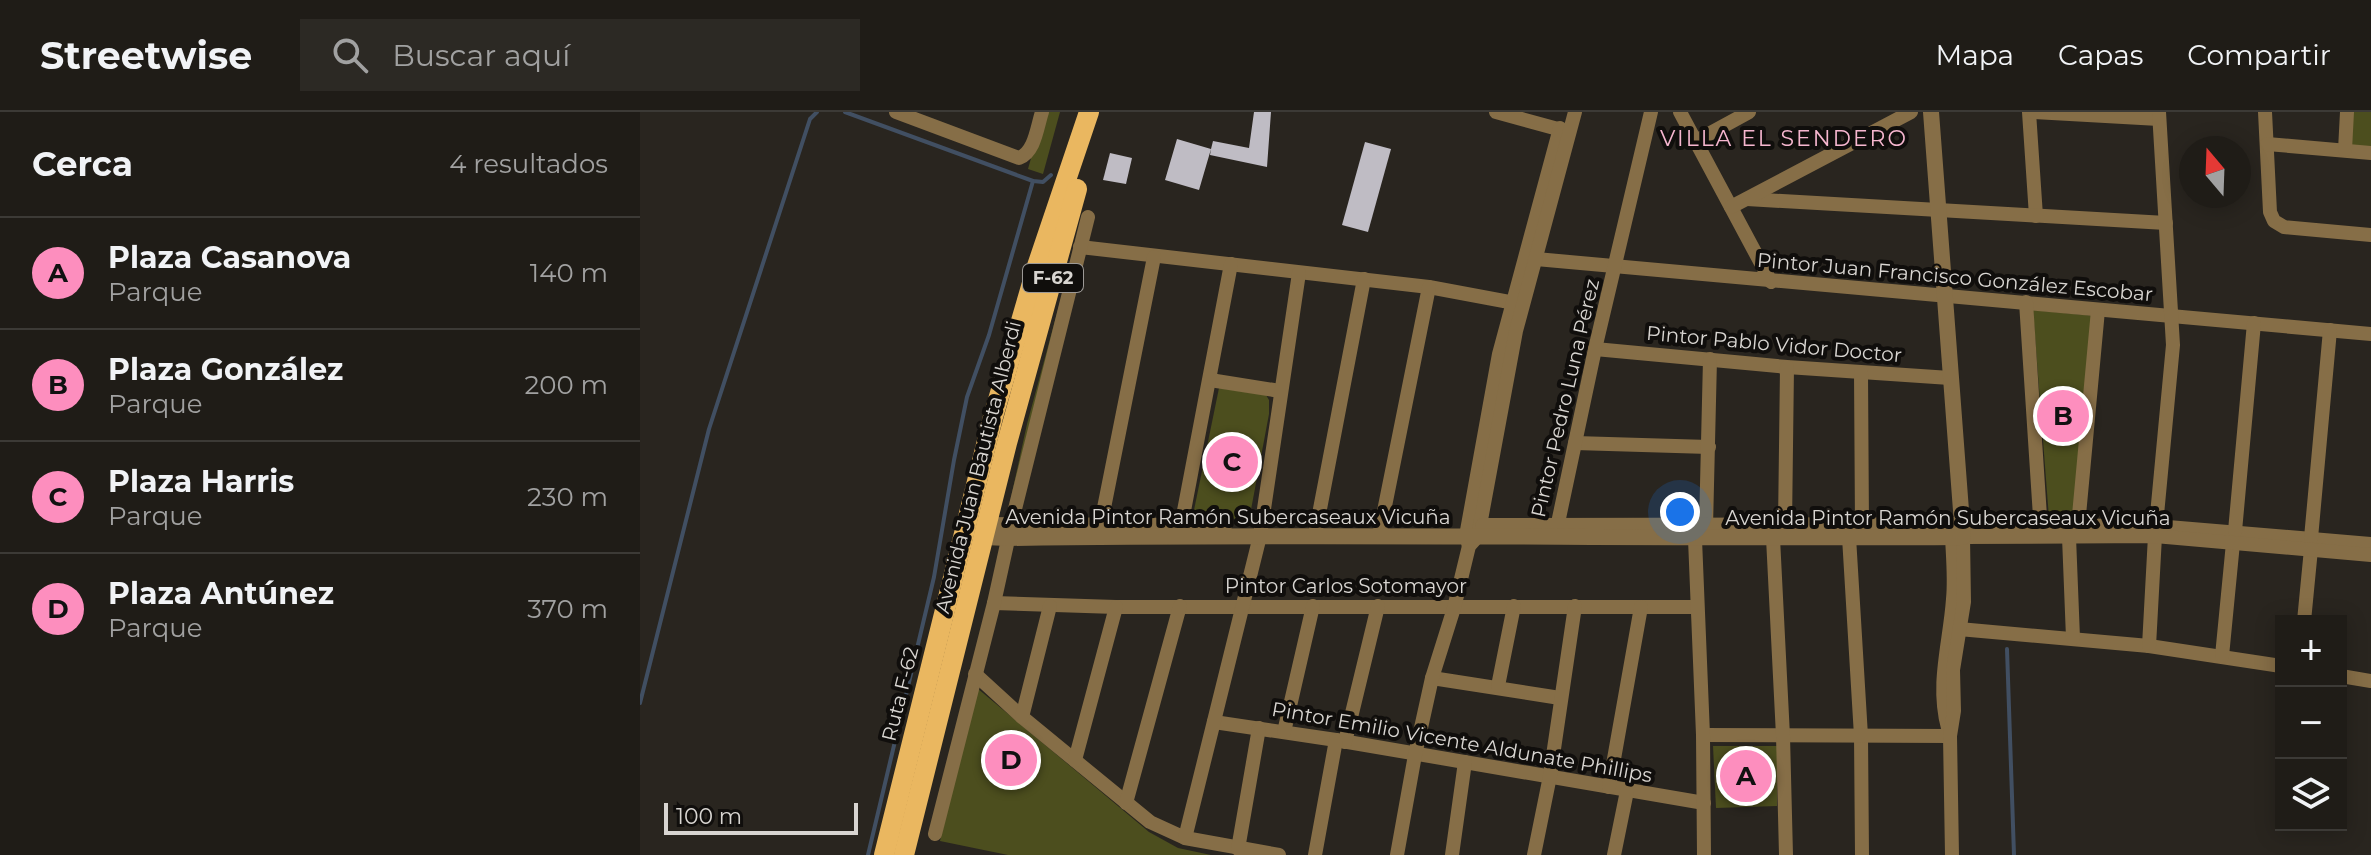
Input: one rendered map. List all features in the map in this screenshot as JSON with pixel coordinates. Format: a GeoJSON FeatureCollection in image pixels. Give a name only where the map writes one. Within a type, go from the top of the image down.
{"type":"FeatureCollection","features":[{"type":"Feature","properties":{"kind":"main road","name":"Avenida Juan Bautista Alberdi"},"geometry":{"type":"LineString","coordinates":[[1010,358],[1037,266],[1089,112]]}},
{"type":"Feature","properties":{"kind":"main road","name":"Avenida Juan Bautista Alberdi"},"geometry":{"type":"LineString","coordinates":[[907,845],[1007,443],[1098,112]]}},
{"type":"Feature","properties":{"kind":"main road","name":"Ruta F-62"},"geometry":{"type":"LineString","coordinates":[[884,855],[1010,358]]}},
{"type":"Feature","properties":{"kind":"street"},"geometry":{"type":"LineString","coordinates":[[896,112],[1019,158],[1030,150],[1042,112]]}},
{"type":"Feature","properties":{"kind":"street"},"geometry":{"type":"LineString","coordinates":[[1496,112],[1564,131]]}},
{"type":"Feature","properties":{"kind":"street"},"geometry":{"type":"LineString","coordinates":[[1517,304],[1536,259],[1564,131],[1565,112]]}},
{"type":"Feature","properties":{"kind":"street"},"geometry":{"type":"LineString","coordinates":[[1397,855],[1432,678],[1454,608],[1472,534],[1505,379],[1517,304],[1564,131],[1575,112]]}},
{"type":"Feature","properties":{"kind":"street","name":"Pintor Pedro Luna Pérez"},"geometry":{"type":"LineString","coordinates":[[1556,531],[1651,112]]}},
{"type":"Feature","properties":{"kind":"street"},"geometry":{"type":"LineString","coordinates":[[1680,112],[1771,282]]}},
{"type":"Feature","properties":{"kind":"street"},"geometry":{"type":"LineString","coordinates":[[1696,141],[1749,112]]}},
{"type":"Feature","properties":{"kind":"street"},"geometry":{"type":"LineString","coordinates":[[1731,207],[1911,112]]}},
{"type":"Feature","properties":{"kind":"street"},"geometry":{"type":"LineString","coordinates":[[1922,112],[1964,602],[1953,670],[1954,711],[1950,736],[1952,855]]}},
{"type":"Feature","properties":{"kind":"street"},"geometry":{"type":"LineString","coordinates":[[1931,112],[1932,211]]}},
{"type":"Feature","properties":{"kind":"street"},"geometry":{"type":"LineString","coordinates":[[2036,216],[2032,112],[2159,115],[2173,315],[2149,646]]}},
{"type":"Feature","properties":{"kind":"street"},"geometry":{"type":"LineString","coordinates":[[2265,112],[2270,212],[2274,221],[2284,227],[2371,235]]}},
{"type":"Feature","properties":{"kind":"street"},"geometry":{"type":"LineString","coordinates":[[2345,150],[2347,112]]}},
{"type":"Feature","properties":{"kind":"street"},"geometry":{"type":"LineString","coordinates":[[2267,144],[2371,153]]}},
{"type":"Feature","properties":{"kind":"street"},"geometry":{"type":"LineString","coordinates":[[1747,199],[2166,223]]}},
{"type":"Feature","properties":{"kind":"street"},"geometry":{"type":"LineString","coordinates":[[935,834],[1088,217]]}},
{"type":"Feature","properties":{"kind":"street"},"geometry":{"type":"LineString","coordinates":[[1080,247],[1429,287],[1517,304]]}},
{"type":"Feature","properties":{"kind":"street"},"geometry":{"type":"LineString","coordinates":[[1099,531],[1154,257]]}},
{"type":"Feature","properties":{"kind":"street","name":"Pintor Juan Francisco González Escobar"},"geometry":{"type":"LineString","coordinates":[[1536,259],[2371,334]]}},
{"type":"Feature","properties":{"kind":"street"},"geometry":{"type":"LineString","coordinates":[[1179,531],[1231,264]]}},
{"type":"Feature","properties":{"kind":"street"},"geometry":{"type":"LineString","coordinates":[[1185,838],[1260,531],[1299,273]]}},
{"type":"Feature","properties":{"kind":"street"},"geometry":{"type":"LineString","coordinates":[[1316,530],[1364,279]]}},
{"type":"Feature","properties":{"kind":"street"},"geometry":{"type":"LineString","coordinates":[[1380,531],[1429,287]]}},
{"type":"Feature","properties":{"kind":"street"},"geometry":{"type":"LineString","coordinates":[[2026,302],[2041,532]]}},
{"type":"Feature","properties":{"kind":"street"},"geometry":{"type":"LineString","coordinates":[[2073,638],[2074,531],[2098,310]]}},
{"type":"Feature","properties":{"kind":"street"},"geometry":{"type":"LineString","coordinates":[[2222,656],[2254,323]]}},
{"type":"Feature","properties":{"kind":"street"},"geometry":{"type":"LineString","coordinates":[[2305,615],[2330,330]]}},
{"type":"Feature","properties":{"kind":"street","name":"Pintor Pablo Vidor Doctor"},"geometry":{"type":"LineString","coordinates":[[1595,349],[1945,378]]}},
{"type":"Feature","properties":{"kind":"street"},"geometry":{"type":"LineString","coordinates":[[1704,855],[1697,607],[1700,533],[1709,447],[1710,359]]}},
{"type":"Feature","properties":{"kind":"street"},"geometry":{"type":"LineString","coordinates":[[1786,855],[1779,532],[1787,367]]}},
{"type":"Feature","properties":{"kind":"street"},"geometry":{"type":"LineString","coordinates":[[1861,373],[1856,531],[1862,855]]}},
{"type":"Feature","properties":{"kind":"street"},"geometry":{"type":"LineString","coordinates":[[1210,380],[1280,391]]}},
{"type":"Feature","properties":{"kind":"street"},"geometry":{"type":"LineString","coordinates":[[1575,443],[1709,447]]}},
{"type":"Feature","properties":{"kind":"street","name":"Avenida Pintor Ramón Subercaseaux Vicuña"},"geometry":{"type":"LineString","coordinates":[[966,526],[1010,531],[1316,530],[1472,534],[1556,531],[2155,531],[2311,544],[2371,544]]}},
{"type":"Feature","properties":{"kind":"street"},"geometry":{"type":"LineString","coordinates":[[1950,736],[1943,711],[1943,671],[1953,600],[1957,531]]}},
{"type":"Feature","properties":{"kind":"street","name":"Avenida Pintor Ramón Subercaseaux Vicuña"},"geometry":{"type":"LineString","coordinates":[[2311,544],[2371,555]]}},
{"type":"Feature","properties":{"kind":"street","name":"Pintor Carlos Sotomayor"},"geometry":{"type":"LineString","coordinates":[[994,603],[1116,607],[1697,607]]}},
{"type":"Feature","properties":{"kind":"street"},"geometry":{"type":"LineString","coordinates":[[1022,717],[1050,606]]}},
{"type":"Feature","properties":{"kind":"street"},"geometry":{"type":"LineString","coordinates":[[1126,803],[1180,606]]}},
{"type":"Feature","properties":{"kind":"street"},"geometry":{"type":"LineString","coordinates":[[1284,732],[1313,606]]}},
{"type":"Feature","properties":{"kind":"street"},"geometry":{"type":"LineString","coordinates":[[1315,855],[1340,741],[1378,606]]}},
{"type":"Feature","properties":{"kind":"street"},"geometry":{"type":"LineString","coordinates":[[1498,686],[1514,606]]}},
{"type":"Feature","properties":{"kind":"street"},"geometry":{"type":"LineString","coordinates":[[1534,855],[1550,776],[1575,606]]}},
{"type":"Feature","properties":{"kind":"street"},"geometry":{"type":"LineString","coordinates":[[1075,760],[1116,607]]}},
{"type":"Feature","properties":{"kind":"street"},"geometry":{"type":"LineString","coordinates":[[1609,787],[1641,607]]}},
{"type":"Feature","properties":{"kind":"street"},"geometry":{"type":"LineString","coordinates":[[1959,629],[2149,646],[2275,665]]}},
{"type":"Feature","properties":{"kind":"street"},"geometry":{"type":"LineString","coordinates":[[975,674],[1022,717],[1150,822],[1185,838],[1279,855]]}},
{"type":"Feature","properties":{"kind":"street"},"geometry":{"type":"LineString","coordinates":[[2347,677],[2371,681]]}},
{"type":"Feature","properties":{"kind":"street"},"geometry":{"type":"LineString","coordinates":[[1432,678],[1560,698]]}},
{"type":"Feature","properties":{"kind":"street","name":"Pintor Emilio Vicente Aldunate Phillips"},"geometry":{"type":"LineString","coordinates":[[1214,722],[1704,803]]}},
{"type":"Feature","properties":{"kind":"street"},"geometry":{"type":"LineString","coordinates":[[1238,849],[1259,728]]}},
{"type":"Feature","properties":{"kind":"street"},"geometry":{"type":"LineString","coordinates":[[1703,735],[1950,736]]}},
{"type":"Feature","properties":{"kind":"street"},"geometry":{"type":"LineString","coordinates":[[1452,855],[1465,762]]}},
{"type":"Feature","properties":{"kind":"street"},"geometry":{"type":"LineString","coordinates":[[1614,855],[1627,791]]}},
{"type":"Feature","properties":{"kind":"shaded area"},"geometry":{"type":"Polygon","coordinates":[[[1044,112],[1060,112],[1043,174],[1028,169],[1044,112]]]}},
{"type":"Feature","properties":{"kind":"shaded area"},"geometry":{"type":"Polygon","coordinates":[[[2352,112],[2371,112],[2371,149],[2348,146],[2352,112]]]}},
{"type":"Feature","properties":{"kind":"shaded area"},"geometry":{"type":"Polygon","coordinates":[[[1070,265],[1010,502],[1027,424],[1070,265]]]}},
{"type":"Feature","properties":{"kind":"shaded area"},"geometry":{"type":"Polygon","coordinates":[[[2033,310],[2095,316],[2075,517],[2049,518],[2033,310]]]}},
{"type":"Feature","properties":{"kind":"shaded area"},"geometry":{"type":"Polygon","coordinates":[[[1219,388],[1266,395],[1269,400],[1250,515],[1244,519],[1199,518],[1193,515],[1219,388]]]}},
{"type":"Feature","properties":{"kind":"shaded area"},"geometry":{"type":"Polygon","coordinates":[[[977,688],[1149,832],[1178,848],[1211,855],[1008,855],[940,841],[977,688]]]}},
{"type":"Feature","properties":{"kind":"shaded area"},"geometry":{"type":"Polygon","coordinates":[[[1713,746],[1777,746],[1777,806],[1716,808],[1713,746]]]}},
{"type":"Feature","properties":{"kind":"building"},"geometry":{"type":"Polygon","coordinates":[[[1254,112],[1271,112],[1267,167],[1210,155],[1213,141],[1249,148],[1254,112]]]}},
{"type":"Feature","properties":{"kind":"building"},"geometry":{"type":"Polygon","coordinates":[[[1177,139],[1211,149],[1199,190],[1165,180],[1177,139]]]}},
{"type":"Feature","properties":{"kind":"building"},"geometry":{"type":"Polygon","coordinates":[[[1365,142],[1391,149],[1368,232],[1342,225],[1365,142]]]}},
{"type":"Feature","properties":{"kind":"building"},"geometry":{"type":"Polygon","coordinates":[[[1110,153],[1132,158],[1126,184],[1103,180],[1110,153]]]}},
{"type":"Feature","properties":{"kind":"waterway"},"geometry":{"type":"LineString","coordinates":[[640,703],[709,429],[810,119],[817,112]]}},
{"type":"Feature","properties":{"kind":"waterway"},"geometry":{"type":"LineString","coordinates":[[845,112],[1033,181],[1043,182],[1051,175]]}},
{"type":"Feature","properties":{"kind":"waterway"},"geometry":{"type":"LineString","coordinates":[[868,855],[934,577],[967,397],[989,335],[1033,181]]}},
{"type":"Feature","properties":{"kind":"waterway"},"geometry":{"type":"LineString","coordinates":[[2007,649],[2014,855]]}},
{"type":"Feature","properties":{"kind":"place","name":"Plaza González"},"geometry":{"type":"Point","coordinates":[2063,416]}},
{"type":"Feature","properties":{"kind":"place","name":"Plaza Harris"},"geometry":{"type":"Point","coordinates":[1232,462]}},
{"type":"Feature","properties":{"kind":"place","name":"Plaza Antúnez"},"geometry":{"type":"Point","coordinates":[1011,760]}},
{"type":"Feature","properties":{"kind":"place","name":"Plaza Casanova"},"geometry":{"type":"Point","coordinates":[1746,776]}},
{"type":"Feature","properties":{"kind":"district","name":"VILLA EL SENDERO"},"geometry":{"type":"Point","coordinates":[1784,138]}}]}
